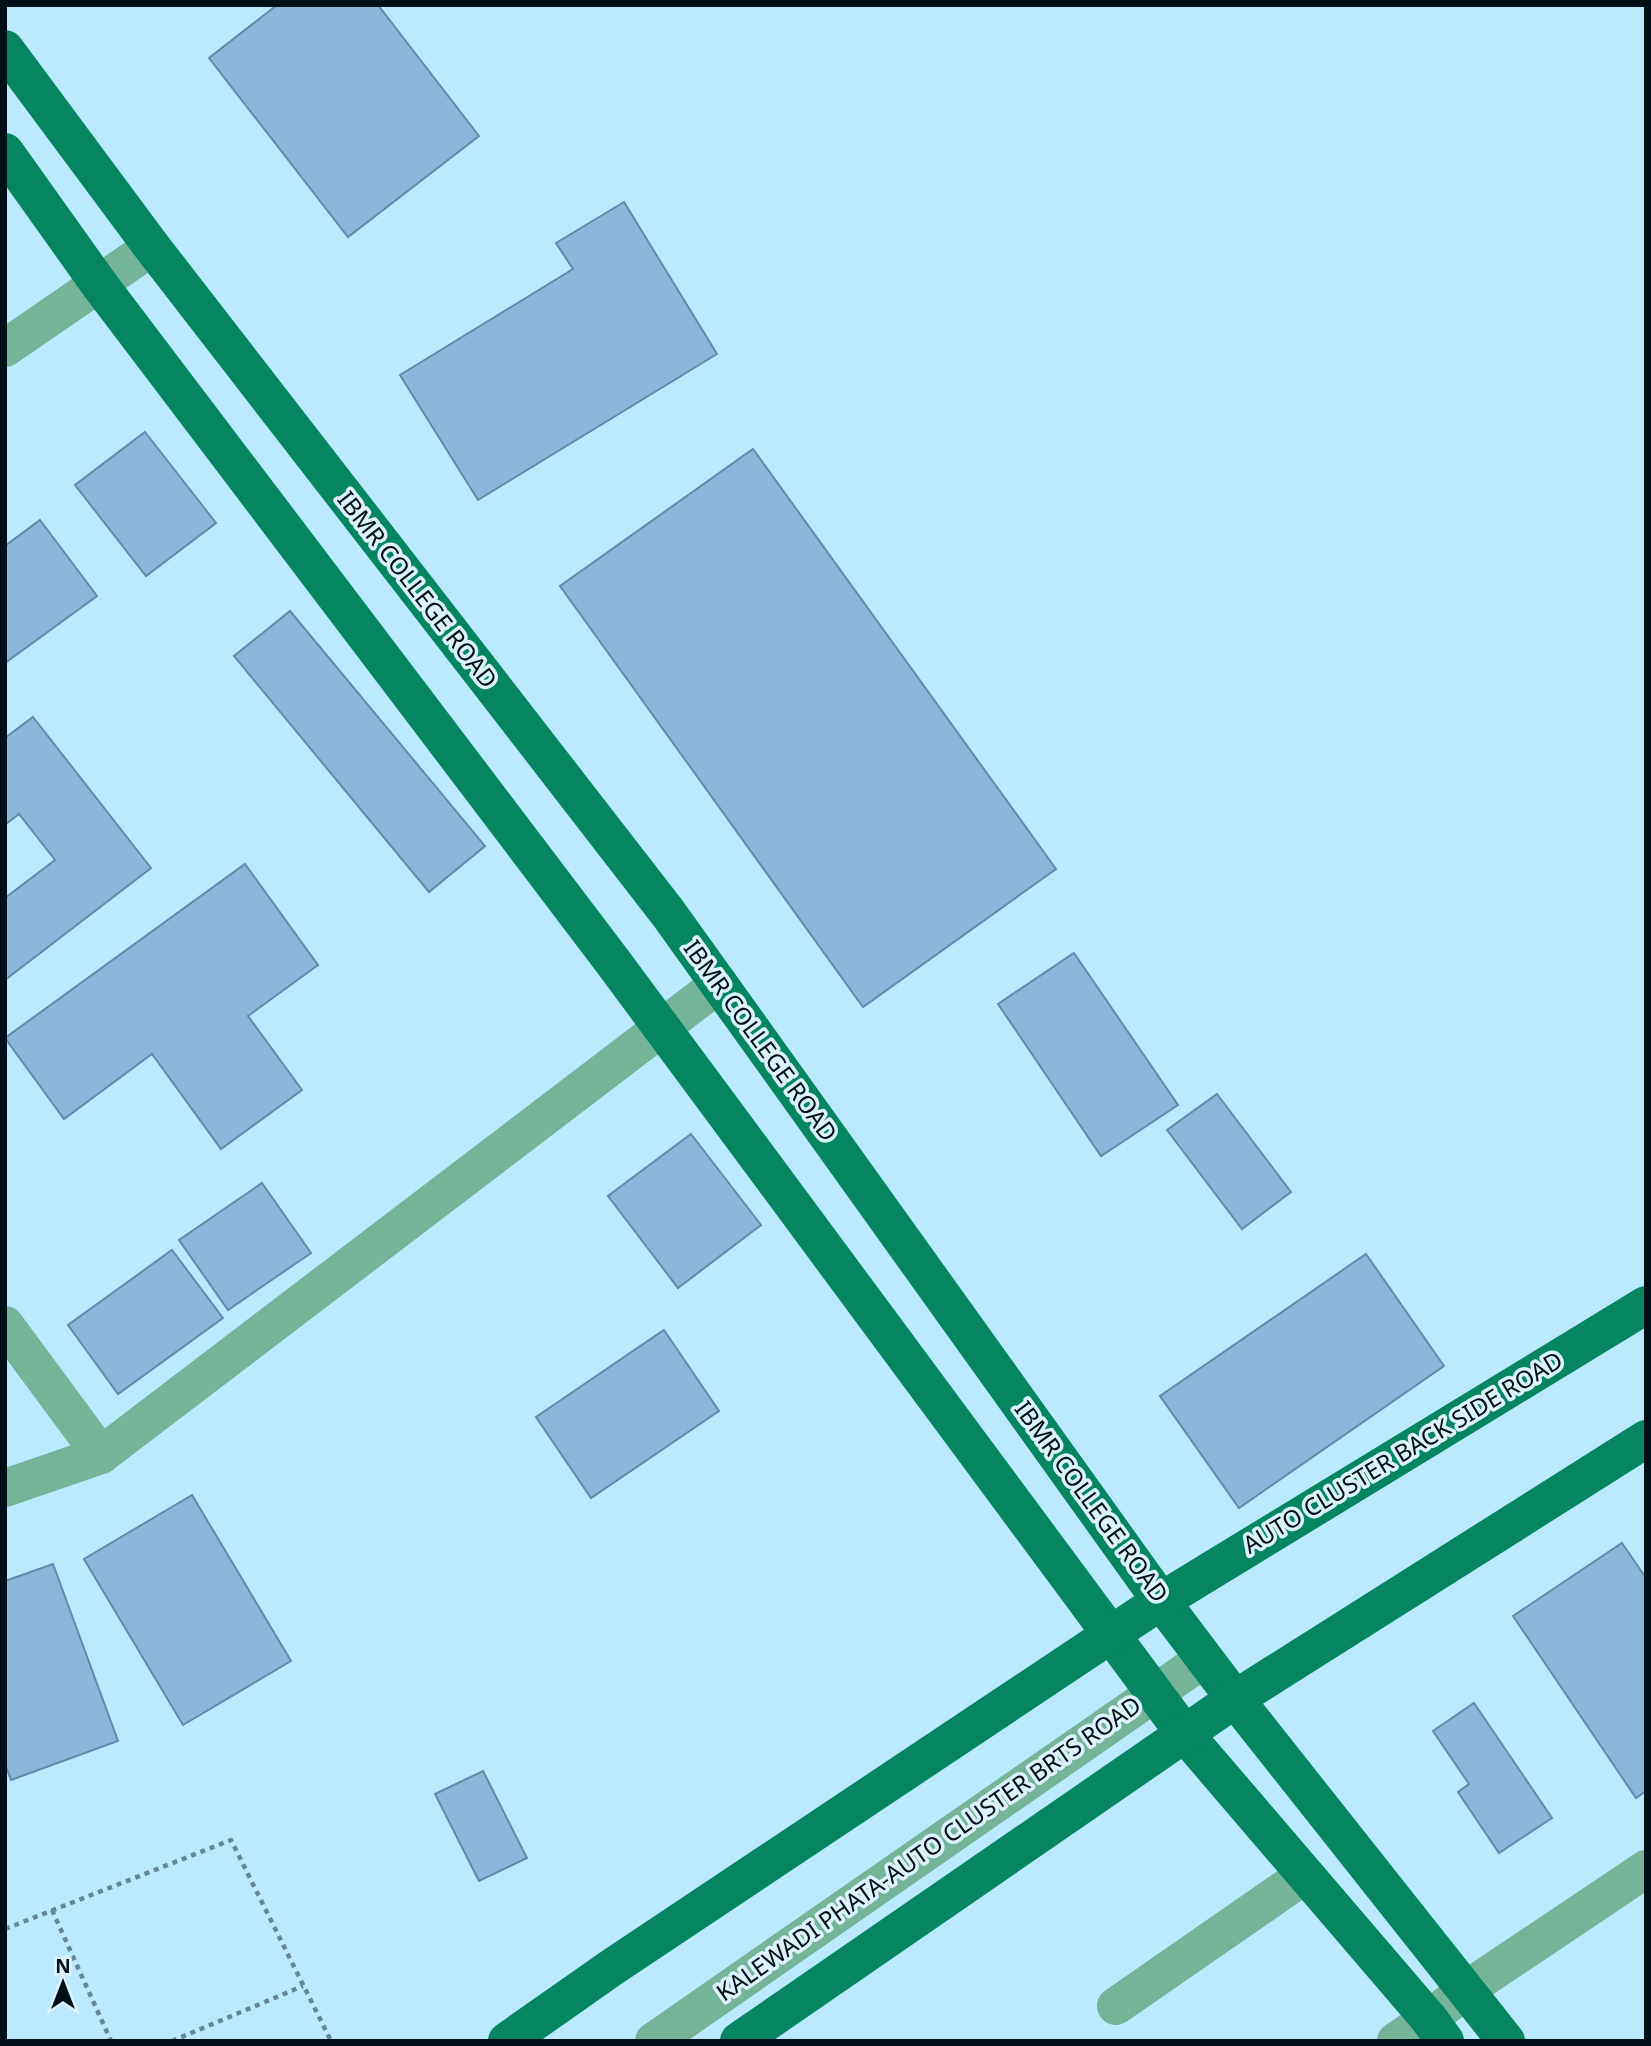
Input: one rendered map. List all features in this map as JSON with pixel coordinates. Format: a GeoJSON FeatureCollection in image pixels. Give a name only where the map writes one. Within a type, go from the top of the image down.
{"type":"FeatureCollection","features":[{"type":"Feature","properties":{"kind":"main road","name":"IBMR COLLEGE ROAD"},"geometry":{"type":"LineString","coordinates":[[5,49],[152,247],[668,913],[1204,1659],[1506,2041]]}},
{"type":"Feature","properties":{"kind":"main road"},"geometry":{"type":"LineString","coordinates":[[5,152],[99,284],[661,1027],[1153,1693],[1437,2030]]}},
{"type":"Feature","properties":{"kind":"main road","name":"AUTO CLUSTER BACK SIDE ROAD"},"geometry":{"type":"LineString","coordinates":[[507,2041],[611,1968],[1161,1601],[1646,1305]]}},
{"type":"Feature","properties":{"kind":"main road"},"geometry":{"type":"LineString","coordinates":[[738,2041],[1235,1699],[1646,1439]]}},
{"type":"Feature","properties":{"kind":"street"},"geometry":{"type":"LineString","coordinates":[[5,348],[152,247]]}},
{"type":"Feature","properties":{"kind":"street"},"geometry":{"type":"LineString","coordinates":[[5,1488],[101,1455],[719,984]]}},
{"type":"Feature","properties":{"kind":"street"},"geometry":{"type":"LineString","coordinates":[[5,1325],[101,1455]]}},
{"type":"Feature","properties":{"kind":"street","name":"KALEWADI PHATA-AUTO CLUSTER BRTS ROAD"},"geometry":{"type":"LineString","coordinates":[[654,2041],[1204,1659]]}},
{"type":"Feature","properties":{"kind":"street"},"geometry":{"type":"LineString","coordinates":[[1396,2041],[1437,2030],[1467,1989],[1646,1869]]}},
{"type":"Feature","properties":{"kind":"street"},"geometry":{"type":"LineString","coordinates":[[1116,2006],[1305,1875]]}},
{"type":"Feature","properties":{"kind":"path"},"geometry":{"type":"LineString","coordinates":[[5,1929],[230,1840],[331,2041]]}},
{"type":"Feature","properties":{"kind":"path"},"geometry":{"type":"LineString","coordinates":[[52,1910],[111,2041]]}},
{"type":"Feature","properties":{"kind":"path"},"geometry":{"type":"LineString","coordinates":[[172,2041],[303,1986]]}},
{"type":"Feature","properties":{"kind":"building"},"geometry":{"type":"Polygon","coordinates":[[[277,5],[378,5],[479,136],[348,237],[209,58],[277,5]]]}},
{"type":"Feature","properties":{"kind":"building"},"geometry":{"type":"Polygon","coordinates":[[[624,202],[717,354],[478,500],[400,375],[573,269],[556,243],[624,202]]]}},
{"type":"Feature","properties":{"kind":"building"},"geometry":{"type":"Polygon","coordinates":[[[145,432],[216,523],[146,576],[75,485],[145,432]]]}},
{"type":"Feature","properties":{"kind":"building"},"geometry":{"type":"Polygon","coordinates":[[[753,449],[1056,869],[863,1007],[560,586],[753,449]]]}},
{"type":"Feature","properties":{"kind":"building"},"geometry":{"type":"Polygon","coordinates":[[[40,520],[97,596],[5,663],[5,546],[40,520]]]}},
{"type":"Feature","properties":{"kind":"building"},"geometry":{"type":"Polygon","coordinates":[[[290,611],[485,846],[429,892],[234,656],[290,611]]]}},
{"type":"Feature","properties":{"kind":"building"},"geometry":{"type":"Polygon","coordinates":[[[33,717],[151,868],[5,980],[5,898],[55,860],[19,814],[5,825],[5,738],[33,717]]]}},
{"type":"Feature","properties":{"kind":"building"},"geometry":{"type":"Polygon","coordinates":[[[245,864],[318,965],[248,1016],[302,1090],[221,1149],[152,1054],[64,1119],[5,1038],[245,864]]]}},
{"type":"Feature","properties":{"kind":"building"},"geometry":{"type":"Polygon","coordinates":[[[1074,953],[1178,1105],[1101,1156],[998,1004],[1074,953]]]}},
{"type":"Feature","properties":{"kind":"building"},"geometry":{"type":"Polygon","coordinates":[[[1217,1094],[1291,1192],[1242,1229],[1167,1130],[1217,1094]]]}},
{"type":"Feature","properties":{"kind":"building"},"geometry":{"type":"Polygon","coordinates":[[[691,1134],[761,1225],[678,1288],[608,1196],[691,1134]]]}},
{"type":"Feature","properties":{"kind":"building"},"geometry":{"type":"Polygon","coordinates":[[[262,1183],[311,1253],[228,1310],[179,1240],[262,1183]]]}},
{"type":"Feature","properties":{"kind":"building"},"geometry":{"type":"Polygon","coordinates":[[[172,1250],[223,1318],[118,1394],[68,1325],[172,1250]]]}},
{"type":"Feature","properties":{"kind":"building"},"geometry":{"type":"Polygon","coordinates":[[[1366,1254],[1444,1366],[1239,1508],[1160,1396],[1366,1254]]]}},
{"type":"Feature","properties":{"kind":"building"},"geometry":{"type":"Polygon","coordinates":[[[664,1330],[719,1411],[591,1498],[536,1417],[664,1330]]]}},
{"type":"Feature","properties":{"kind":"building"},"geometry":{"type":"Polygon","coordinates":[[[192,1495],[291,1661],[183,1725],[84,1559],[192,1495]]]}},
{"type":"Feature","properties":{"kind":"building"},"geometry":{"type":"Polygon","coordinates":[[[1622,1543],[1646,1578],[1646,1791],[1636,1798],[1513,1616],[1622,1543]]]}},
{"type":"Feature","properties":{"kind":"building"},"geometry":{"type":"Polygon","coordinates":[[[53,1564],[118,1741],[11,1780],[5,1764],[5,1581],[53,1564]]]}},
{"type":"Feature","properties":{"kind":"building"},"geometry":{"type":"Polygon","coordinates":[[[1474,1703],[1552,1818],[1499,1853],[1458,1792],[1469,1784],[1433,1731],[1474,1703]]]}},
{"type":"Feature","properties":{"kind":"building"},"geometry":{"type":"Polygon","coordinates":[[[483,1771],[527,1858],[479,1881],[435,1794],[483,1771]]]}}]}
